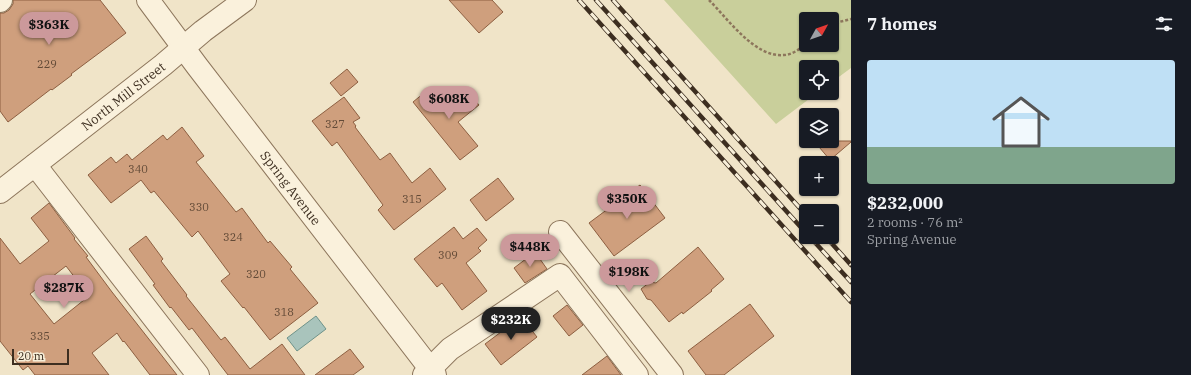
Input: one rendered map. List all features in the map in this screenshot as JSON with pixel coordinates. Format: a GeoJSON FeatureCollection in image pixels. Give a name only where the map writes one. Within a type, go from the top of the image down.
{"type":"FeatureCollection","features":[{"type":"Feature","properties":{"kind":"street","name":"Spring Avenue"},"geometry":{"type":"LineString","coordinates":[[148,0],[430,373]]}},
{"type":"Feature","properties":{"kind":"street","name":"North Mill Street"},"geometry":{"type":"LineString","coordinates":[[0,192],[245,0]]}},
{"type":"Feature","properties":{"kind":"street"},"geometry":{"type":"LineString","coordinates":[[35,165],[198,375]]}},
{"type":"Feature","properties":{"kind":"street"},"geometry":{"type":"LineString","coordinates":[[560,232],[672,375]]}},
{"type":"Feature","properties":{"kind":"street"},"geometry":{"type":"LineString","coordinates":[[430,373],[450,349],[560,275],[638,375]]}},
{"type":"Feature","properties":{"kind":"path"},"geometry":{"type":"LineString","coordinates":[[709,0],[751,43],[761,50],[774,55],[785,55],[799,49]]}},
{"type":"Feature","properties":{"kind":"path"},"geometry":{"type":"LineString","coordinates":[[839,22],[851,19]]}},
{"type":"Feature","properties":{"kind":"green space"},"geometry":{"type":"Polygon","coordinates":[[[664,0],[851,0],[851,68],[839,77],[839,60],[799,60],[799,100],[808,100],[776,124],[664,0]]]}},
{"type":"Feature","properties":{"kind":"water"},"geometry":{"type":"Polygon","coordinates":[[[316,316],[326,329],[297,351],[287,338],[316,316]]]}},
{"type":"Feature","properties":{"kind":"building"},"geometry":{"type":"Polygon","coordinates":[[[13,0],[100,0],[126,33],[8,122],[0,111],[0,13],[4,13],[9,10],[13,4],[13,0]]]}},
{"type":"Feature","properties":{"kind":"building"},"geometry":{"type":"Polygon","coordinates":[[[449,0],[492,0],[503,12],[479,33],[449,0]]]}},
{"type":"Feature","properties":{"kind":"building"},"geometry":{"type":"Polygon","coordinates":[[[347,69],[358,82],[341,96],[330,83],[347,69]]]}},
{"type":"Feature","properties":{"kind":"building"},"geometry":{"type":"Polygon","coordinates":[[[430,88],[446,108],[467,91],[479,105],[458,122],[478,146],[460,160],[413,102],[430,88]]]}},
{"type":"Feature","properties":{"kind":"building"},"geometry":{"type":"Polygon","coordinates":[[[344,97],[360,118],[353,122],[356,126],[355,127],[380,160],[390,153],[412,183],[430,168],[446,189],[394,230],[378,210],[383,205],[337,142],[332,146],[312,121],[344,97]]]}},
{"type":"Feature","properties":{"kind":"building"},"geometry":{"type":"Polygon","coordinates":[[[182,127],[204,156],[196,162],[236,212],[242,208],[268,243],[270,241],[292,267],[290,269],[318,303],[270,340],[221,281],[230,274],[198,231],[192,237],[154,191],[151,193],[141,180],[111,203],[88,175],[111,157],[116,163],[127,154],[132,160],[163,135],[167,140],[182,127]]]}},
{"type":"Feature","properties":{"kind":"building"},"geometry":{"type":"Polygon","coordinates":[[[839,141],[851,141],[835,156],[827,156],[820,148],[839,148],[839,141]]]}},
{"type":"Feature","properties":{"kind":"building"},"geometry":{"type":"Polygon","coordinates":[[[498,178],[514,199],[486,221],[470,200],[498,178]]]}},
{"type":"Feature","properties":{"kind":"building"},"geometry":{"type":"Polygon","coordinates":[[[640,185],[665,218],[614,256],[589,223],[640,185]]]}},
{"type":"Feature","properties":{"kind":"building"},"geometry":{"type":"Polygon","coordinates":[[[49,203],[75,238],[74,239],[88,256],[86,257],[112,292],[177,375],[150,375],[117,333],[92,353],[109,375],[35,375],[28,366],[23,370],[0,341],[0,238],[20,264],[49,241],[31,218],[49,203]],[[66,266],[30,294],[54,324],[89,296],[66,266]]]}},
{"type":"Feature","properties":{"kind":"building"},"geometry":{"type":"Polygon","coordinates":[[[454,227],[463,239],[477,228],[487,240],[478,248],[481,251],[466,263],[487,291],[462,310],[442,283],[437,287],[414,259],[454,227]]]}},
{"type":"Feature","properties":{"kind":"building"},"geometry":{"type":"Polygon","coordinates":[[[146,236],[163,259],[161,261],[187,295],[186,296],[221,340],[225,337],[250,369],[282,344],[305,375],[228,375],[192,328],[189,330],[171,307],[170,308],[153,285],[155,284],[129,249],[146,236]]]}},
{"type":"Feature","properties":{"kind":"building"},"geometry":{"type":"Polygon","coordinates":[[[698,247],[724,279],[711,290],[712,291],[683,314],[682,312],[669,322],[651,300],[647,299],[641,289],[650,282],[656,283],[698,247]]]}},
{"type":"Feature","properties":{"kind":"building"},"geometry":{"type":"Polygon","coordinates":[[[535,252],[547,269],[525,283],[514,268],[535,252]]]}},
{"type":"Feature","properties":{"kind":"building"},"geometry":{"type":"Polygon","coordinates":[[[750,304],[774,336],[724,375],[706,375],[688,351],[750,304]]]}},
{"type":"Feature","properties":{"kind":"building"},"geometry":{"type":"Polygon","coordinates":[[[567,305],[583,325],[569,336],[553,316],[567,305]]]}},
{"type":"Feature","properties":{"kind":"building"},"geometry":{"type":"Polygon","coordinates":[[[521,317],[537,337],[501,365],[485,344],[521,317]]]}},
{"type":"Feature","properties":{"kind":"building"},"geometry":{"type":"Polygon","coordinates":[[[350,349],[364,367],[353,375],[315,375],[350,349]]]}},
{"type":"Feature","properties":{"kind":"building"},"geometry":{"type":"Polygon","coordinates":[[[607,356],[621,375],[582,375],[607,356]]]}},
{"type":"Feature","properties":{"kind":"railway"},"geometry":{"type":"LineString","coordinates":[[579,0],[851,302]]}},
{"type":"Feature","properties":{"kind":"railway"},"geometry":{"type":"LineString","coordinates":[[596,0],[799,225]]}},
{"type":"Feature","properties":{"kind":"railway"},"geometry":{"type":"LineString","coordinates":[[613,0],[799,207]]}},
{"type":"Feature","properties":{"kind":"railway"},"geometry":{"type":"LineString","coordinates":[[816,244],[851,282]]}},
{"type":"Feature","properties":{"kind":"railway"},"geometry":{"type":"LineString","coordinates":[[832,244],[851,265]]}}]}
